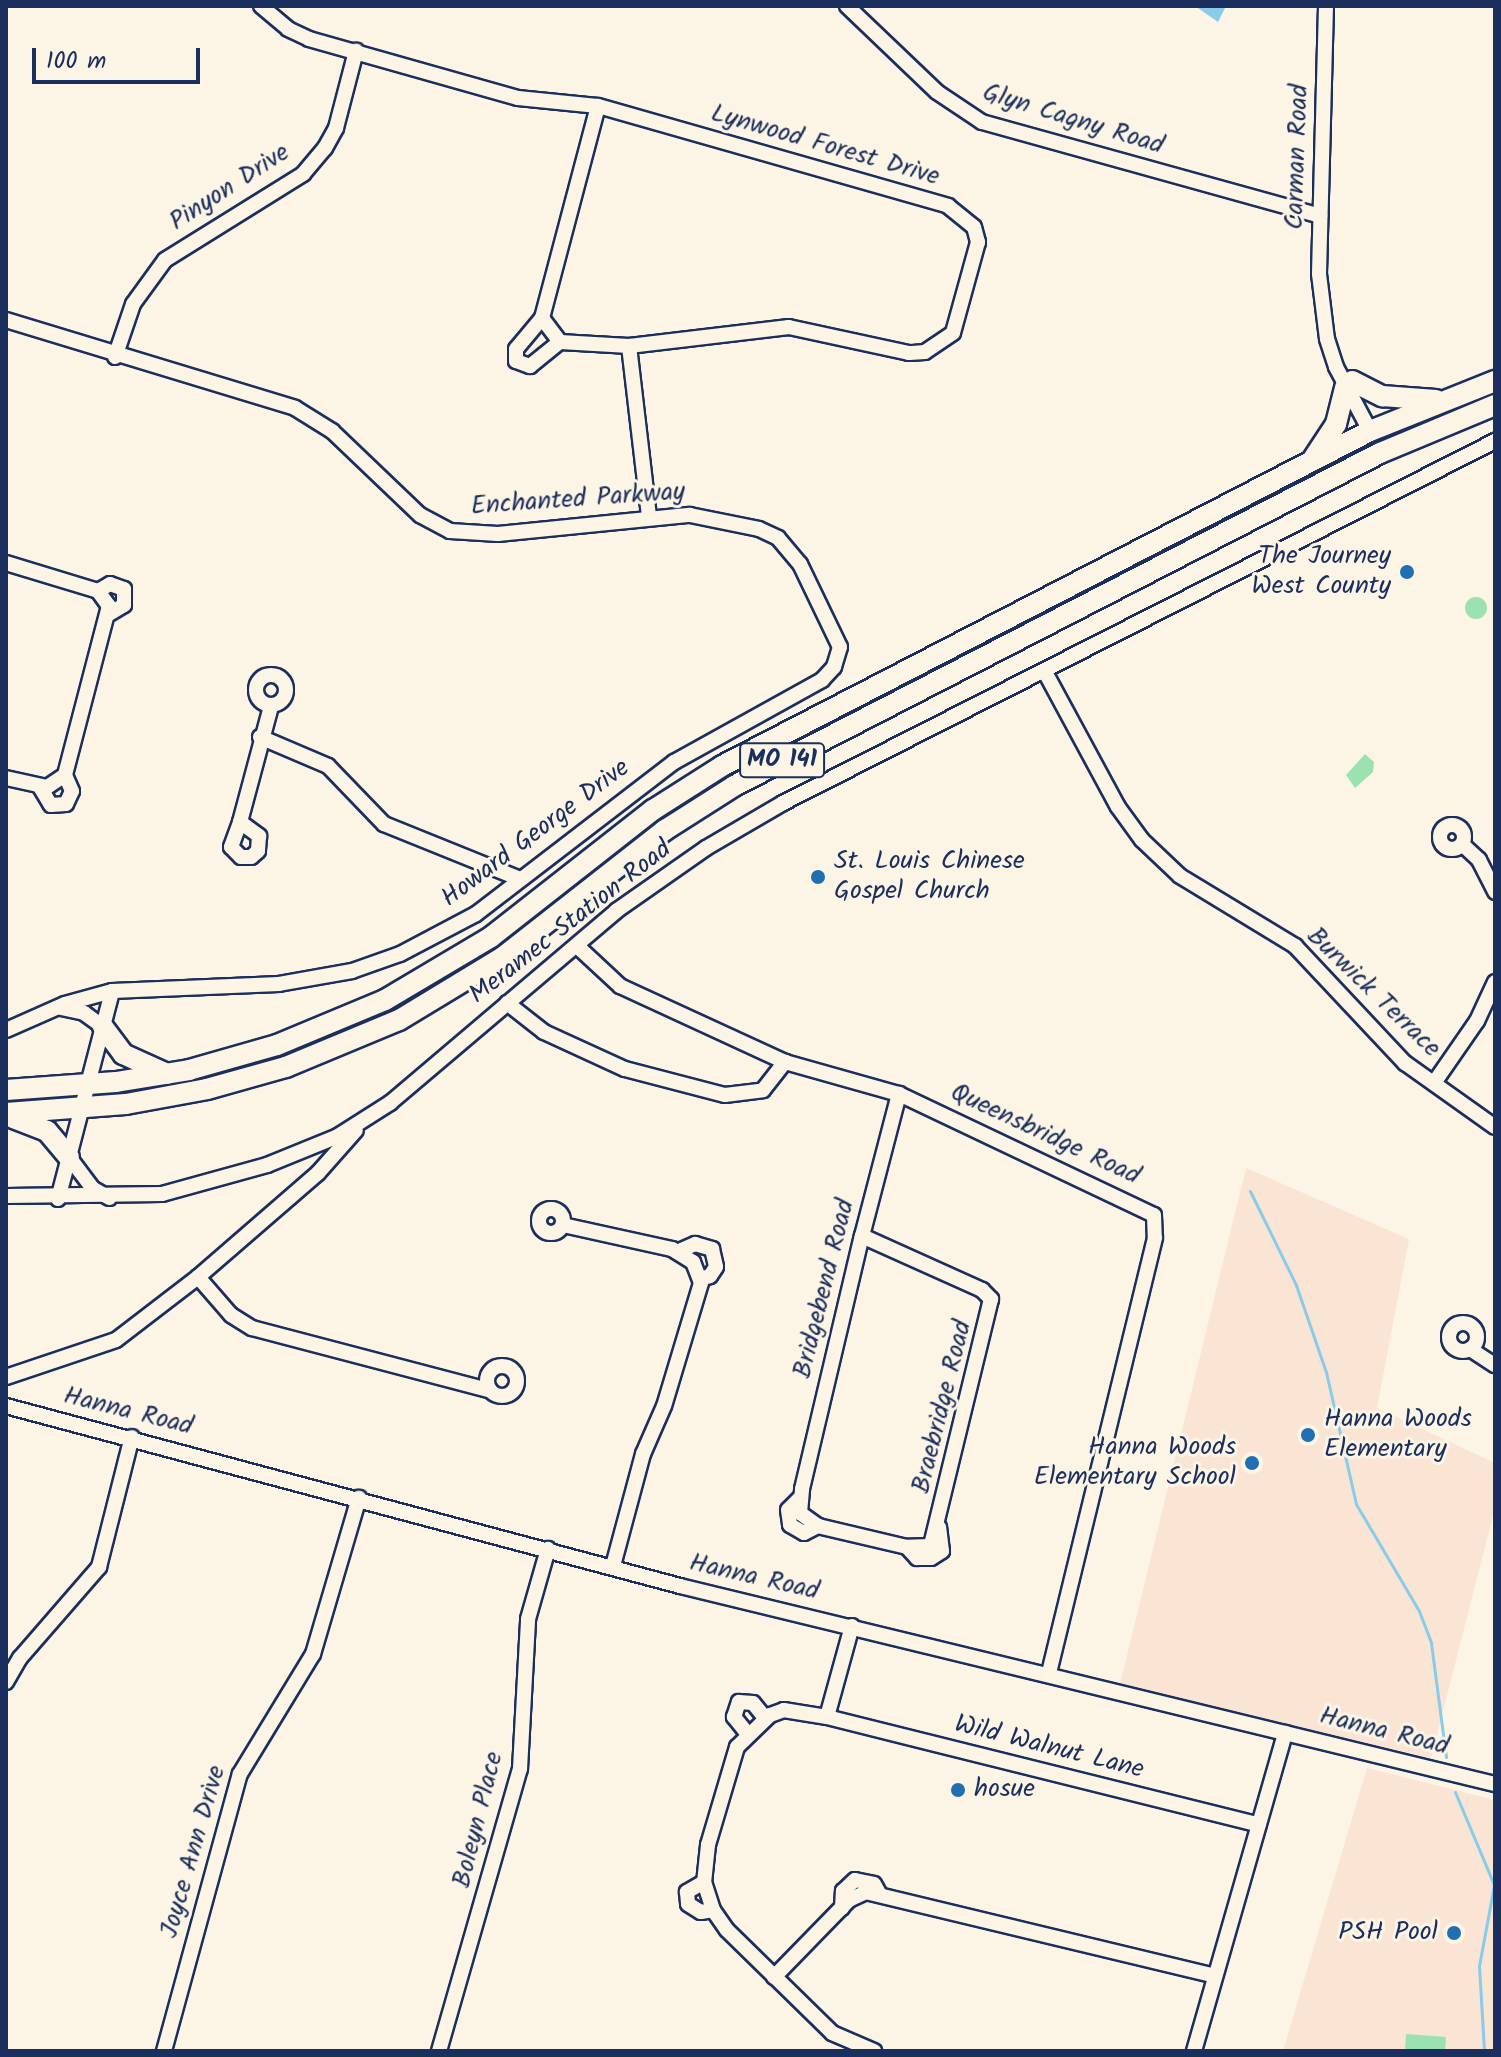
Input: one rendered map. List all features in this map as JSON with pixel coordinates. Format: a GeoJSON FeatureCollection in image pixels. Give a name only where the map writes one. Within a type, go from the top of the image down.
{"type":"FeatureCollection","features":[{"type":"Feature","properties":{"kind":"highway","name":"MO 141"},"geometry":{"type":"LineString","coordinates":[[6,1090],[87,1085],[167,1074],[277,1045],[385,1000],[491,937],[653,810],[722,766],[1370,431],[1440,400],[1495,381]]}},
{"type":"Feature","properties":{"kind":"highway"},"geometry":{"type":"LineString","coordinates":[[1309,464],[1336,424],[1348,384],[1382,396],[1440,400]]}},
{"type":"Feature","properties":{"kind":"highway","name":"MO 141"},"geometry":{"type":"LineString","coordinates":[[6,1114],[81,1109],[247,1079],[399,1020],[503,957],[665,830],[734,786],[1380,453],[1495,405]]}},
{"type":"Feature","properties":{"kind":"highway"},"geometry":{"type":"LineString","coordinates":[[103,1027],[123,1054],[167,1074]]}},
{"type":"Feature","properties":{"kind":"highway"},"geometry":{"type":"LineString","coordinates":[[6,1114],[47,1131],[69,1157]]}},
{"type":"Feature","properties":{"kind":"street","name":"Lynwood Forest Drive"},"geometry":{"type":"LineString","coordinates":[[261,6],[288,29],[356,51],[518,98],[551,98],[598,106],[948,206],[974,227],[978,242],[953,333],[925,352],[789,327],[629,346],[560,342]]}},
{"type":"Feature","properties":{"kind":"street","name":"Glyn Cagny Road"},"geometry":{"type":"LineString","coordinates":[[847,6],[937,92],[982,122],[1320,216]]}},
{"type":"Feature","properties":{"kind":"street","name":"Carman Road"},"geometry":{"type":"LineString","coordinates":[[1326,6],[1320,216],[1327,339],[1380,453]]}},
{"type":"Feature","properties":{"kind":"street","name":"Pinyon Drive"},"geometry":{"type":"LineString","coordinates":[[115,357],[133,304],[165,260],[303,174],[325,148],[336,128],[356,51]]}},
{"type":"Feature","properties":{"kind":"street"},"geometry":{"type":"LineString","coordinates":[[542,318],[560,342],[530,366],[516,361],[516,349],[542,318],[598,106]]}},
{"type":"Feature","properties":{"kind":"street","name":"Enchanted Parkway"},"geometry":{"type":"LineString","coordinates":[[6,320],[115,357],[295,408],[332,431],[420,515],[450,531],[498,534],[649,517],[736,520],[778,538],[800,564],[840,640],[837,661]]}},
{"type":"Feature","properties":{"kind":"street"},"geometry":{"type":"LineString","coordinates":[[629,346],[649,517]]}},
{"type":"Feature","properties":{"kind":"street","name":"Meramec Station Road"},"geometry":{"type":"LineString","coordinates":[[6,1196],[58,1199],[162,1194],[267,1165],[367,1118],[658,880],[783,803],[1495,441]]}},
{"type":"Feature","properties":{"kind":"street"},"geometry":{"type":"LineString","coordinates":[[6,563],[105,602],[53,782],[6,778]]}},
{"type":"Feature","properties":{"kind":"street","name":"Howard George Drive"},"geometry":{"type":"LineString","coordinates":[[6,1030],[56,1007],[112,991],[257,986],[352,971],[426,942],[476,914],[674,762],[822,680],[837,661]]}},
{"type":"Feature","properties":{"kind":"street","name":"Burwick Terrace"},"geometry":{"type":"LineString","coordinates":[[1045,672],[1118,807],[1142,840],[1180,876],[1295,946],[1405,1063],[1495,1127]]}},
{"type":"Feature","properties":{"kind":"street"},"geometry":{"type":"LineString","coordinates":[[240,822],[260,737],[271,706]]}},
{"type":"Feature","properties":{"kind":"street"},"geometry":{"type":"LineString","coordinates":[[260,737],[328,766],[384,824],[520,879]]}},
{"type":"Feature","properties":{"kind":"street"},"geometry":{"type":"LineString","coordinates":[[1462,844],[1479,860],[1495,892]]}},
{"type":"Feature","properties":{"kind":"street","name":"Queensbridge Road"},"geometry":{"type":"LineString","coordinates":[[577,946],[620,986],[785,1062],[899,1094],[1154,1215],[1156,1225],[1049,1674]]}},
{"type":"Feature","properties":{"kind":"street"},"geometry":{"type":"LineString","coordinates":[[1434,1083],[1477,1021],[1495,982]]}},
{"type":"Feature","properties":{"kind":"street"},"geometry":{"type":"LineString","coordinates":[[58,1199],[112,991]]}},
{"type":"Feature","properties":{"kind":"street"},"geometry":{"type":"LineString","coordinates":[[507,1003],[544,1032],[625,1069],[725,1095],[763,1090],[785,1062]]}},
{"type":"Feature","properties":{"kind":"street"},"geometry":{"type":"LineString","coordinates":[[56,1007],[84,1013],[103,1027]]}},
{"type":"Feature","properties":{"kind":"street","name":"Bridgebend Road"},"geometry":{"type":"LineString","coordinates":[[899,1094],[862,1236],[801,1497],[800,1513],[818,1526],[907,1547],[931,1546]]}},
{"type":"Feature","properties":{"kind":"street"},"geometry":{"type":"LineString","coordinates":[[6,1377],[116,1340],[198,1277],[318,1173],[367,1118]]}},
{"type":"Feature","properties":{"kind":"street"},"geometry":{"type":"LineString","coordinates":[[69,1157],[92,1188],[109,1198]]}},
{"type":"Feature","properties":{"kind":"street"},"geometry":{"type":"LineString","coordinates":[[563,1225],[677,1252],[693,1262],[700,1279],[613,1566]]}},
{"type":"Feature","properties":{"kind":"street","name":"Braebridge Road"},"geometry":{"type":"LineString","coordinates":[[862,1236],[982,1290],[991,1299],[939,1527],[931,1546]]}},
{"type":"Feature","properties":{"kind":"street"},"geometry":{"type":"LineString","coordinates":[[677,1252],[695,1244],[712,1249],[716,1267],[710,1276],[700,1279]]}},
{"type":"Feature","properties":{"kind":"street"},"geometry":{"type":"LineString","coordinates":[[198,1277],[231,1315],[252,1328],[489,1390]]}},
{"type":"Feature","properties":{"kind":"street"},"geometry":{"type":"LineString","coordinates":[[1470,1349],[1495,1365]]}},
{"type":"Feature","properties":{"kind":"street","name":"Hanna Road"},"geometry":{"type":"LineString","coordinates":[[6,1406],[613,1566],[1495,1784]]}},
{"type":"Feature","properties":{"kind":"street"},"geometry":{"type":"LineString","coordinates":[[6,1682],[20,1658],[99,1567],[132,1437]]}},
{"type":"Feature","properties":{"kind":"street","name":"Joyce Ann Drive"},"geometry":{"type":"LineString","coordinates":[[164,2051],[240,1774],[313,1654],[359,1498]]}},
{"type":"Feature","properties":{"kind":"street","name":"Braebridge Road"},"geometry":{"type":"LineString","coordinates":[[907,1547],[917,1558],[931,1558],[942,1551],[939,1527]]}},
{"type":"Feature","properties":{"kind":"street","name":"Boleyn Place"},"geometry":{"type":"LineString","coordinates":[[439,2051],[520,1769],[528,1619],[548,1549]]}},
{"type":"Feature","properties":{"kind":"street"},"geometry":{"type":"LineString","coordinates":[[827,1717],[852,1626]]}},
{"type":"Feature","properties":{"kind":"street"},"geometry":{"type":"LineString","coordinates":[[747,1733],[734,1717],[739,1702],[753,1703],[765,1718],[747,1733],[733,1758],[708,1845],[704,1882],[713,1910],[774,1977],[832,2033],[874,2051]]}},
{"type":"Feature","properties":{"kind":"street","name":"Wild Walnut Lane"},"geometry":{"type":"LineString","coordinates":[[765,1718],[784,1710],[827,1717],[1259,1825]]}},
{"type":"Feature","properties":{"kind":"street"},"geometry":{"type":"LineString","coordinates":[[1194,2051],[1285,1733]]}},
{"type":"Feature","properties":{"kind":"street"},"geometry":{"type":"LineString","coordinates":[[704,1882],[687,1892],[688,1904],[696,1911],[713,1910]]}},
{"type":"Feature","properties":{"kind":"street"},"geometry":{"type":"LineString","coordinates":[[774,1977],[858,1895],[879,1893],[1215,1976]]}},
{"type":"Feature","properties":{"kind":"shaded area","name":"Hanna Woods Elementary"},"geometry":{"type":"Polygon","coordinates":[[[1246,1168],[1409,1239],[1377,1408],[1495,1463],[1495,1508],[1431,1758],[1120,1684],[1246,1168]]]}},
{"type":"Feature","properties":{"kind":"shaded area"},"geometry":{"type":"Polygon","coordinates":[[[1367,1768],[1495,1800],[1495,2051],[1283,2051],[1367,1768]]]}},
{"type":"Feature","properties":{"kind":"green space"},"geometry":{"type":"Polygon","coordinates":[[[1476,597],[1484,600],[1487,608],[1484,616],[1476,619],[1468,616],[1465,608],[1468,600],[1476,597]]]}},
{"type":"Feature","properties":{"kind":"green space"},"geometry":{"type":"Polygon","coordinates":[[[1365,754],[1374,762],[1373,772],[1355,788],[1346,775],[1365,754]]]}},
{"type":"Feature","properties":{"kind":"green space"},"geometry":{"type":"Polygon","coordinates":[[[1406,2034],[1446,2037],[1445,2051],[1405,2051],[1406,2034]]]}},
{"type":"Feature","properties":{"kind":"water"},"geometry":{"type":"Polygon","coordinates":[[[1195,6],[1226,6],[1218,22],[1195,6]]]}},
{"type":"Feature","properties":{"kind":"waterway"},"geometry":{"type":"LineString","coordinates":[[1250,1191],[1296,1285],[1326,1372],[1356,1504],[1419,1611],[1431,1643],[1446,1757]]}},
{"type":"Feature","properties":{"kind":"waterway"},"geometry":{"type":"LineString","coordinates":[[1455,1792],[1494,1885],[1479,1966],[1484,2051]]}},
{"type":"Feature","properties":{"kind":"place","name":"The Journey West County"},"geometry":{"type":"Point","coordinates":[1407,572]}},
{"type":"Feature","properties":{"kind":"place","name":"St. Louis Chinese Gospel Church"},"geometry":{"type":"Point","coordinates":[818,877]}},
{"type":"Feature","properties":{"kind":"place","name":"Hanna Woods Elementary"},"geometry":{"type":"Point","coordinates":[1308,1435]}},
{"type":"Feature","properties":{"kind":"place","name":"Hanna Woods Elementary School"},"geometry":{"type":"Point","coordinates":[1252,1463]}},
{"type":"Feature","properties":{"kind":"place","name":"hosue"},"geometry":{"type":"Point","coordinates":[958,1790]}},
{"type":"Feature","properties":{"kind":"place","name":"PSH Pool"},"geometry":{"type":"Point","coordinates":[1454,1933]}}]}
